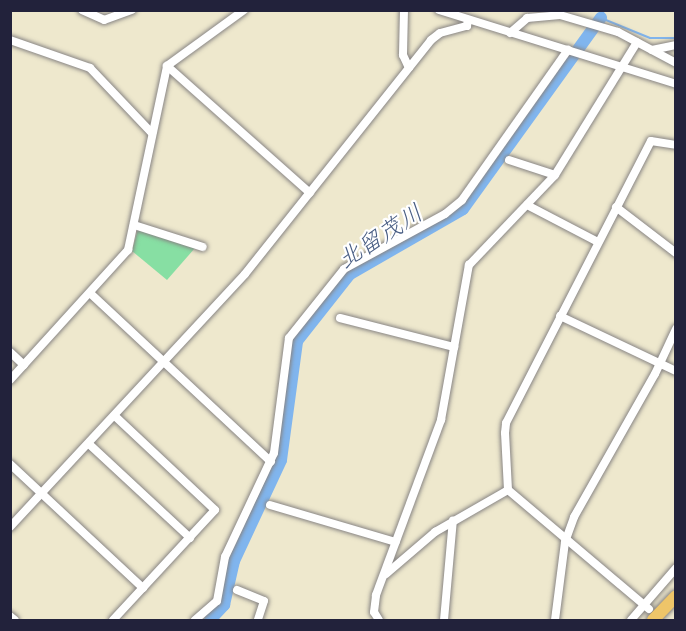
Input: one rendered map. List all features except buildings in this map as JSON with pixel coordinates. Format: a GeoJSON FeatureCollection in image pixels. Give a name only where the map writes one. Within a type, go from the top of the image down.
{"type":"FeatureCollection","features":[{"type":"Feature","properties":{"kind":"highway"},"geometry":{"type":"LineString","coordinates":[[649,612],[675,596]]}},
{"type":"Feature","properties":{"kind":"street"},"geometry":{"type":"LineString","coordinates":[[82,10],[104,20],[132,10]]}},
{"type":"Feature","properties":{"kind":"street"},"geometry":{"type":"LineString","coordinates":[[10,380],[122,260],[134,225],[167,66],[244,10]]}},
{"type":"Feature","properties":{"kind":"street"},"geometry":{"type":"LineString","coordinates":[[404,10],[403,55],[409,68]]}},
{"type":"Feature","properties":{"kind":"street"},"geometry":{"type":"LineString","coordinates":[[439,10],[675,84]]}},
{"type":"Feature","properties":{"kind":"street"},"geometry":{"type":"LineString","coordinates":[[510,33],[527,18],[560,13],[601,26],[675,63]]}},
{"type":"Feature","properties":{"kind":"street"},"geometry":{"type":"LineString","coordinates":[[10,527],[245,274],[409,68],[440,33],[462,29],[468,20]]}},
{"type":"Feature","properties":{"kind":"street"},"geometry":{"type":"LineString","coordinates":[[10,40],[90,68],[152,133]]}},
{"type":"Feature","properties":{"kind":"street"},"geometry":{"type":"LineString","coordinates":[[379,621],[374,602],[441,420],[469,265],[555,175],[637,42]]}},
{"type":"Feature","properties":{"kind":"street"},"geometry":{"type":"LineString","coordinates":[[651,50],[675,45]]}},
{"type":"Feature","properties":{"kind":"street"},"geometry":{"type":"LineString","coordinates":[[195,621],[217,601],[225,557],[271,462],[288,338],[344,268],[453,208],[573,52]]}},
{"type":"Feature","properties":{"kind":"street"},"geometry":{"type":"LineString","coordinates":[[167,66],[310,193]]}},
{"type":"Feature","properties":{"kind":"street"},"geometry":{"type":"LineString","coordinates":[[649,612],[565,542],[508,490],[506,423],[651,141],[675,145]]}},
{"type":"Feature","properties":{"kind":"street"},"geometry":{"type":"LineString","coordinates":[[508,160],[555,175]]}},
{"type":"Feature","properties":{"kind":"street"},"geometry":{"type":"LineString","coordinates":[[527,205],[598,242]]}},
{"type":"Feature","properties":{"kind":"street"},"geometry":{"type":"LineString","coordinates":[[616,207],[675,253]]}},
{"type":"Feature","properties":{"kind":"street"},"geometry":{"type":"LineString","coordinates":[[134,225],[203,247]]}},
{"type":"Feature","properties":{"kind":"street"},"geometry":{"type":"LineString","coordinates":[[91,294],[163,364],[271,462]]}},
{"type":"Feature","properties":{"kind":"street"},"geometry":{"type":"LineString","coordinates":[[560,316],[675,371]]}},
{"type":"Feature","properties":{"kind":"street"},"geometry":{"type":"LineString","coordinates":[[340,318],[454,347]]}},
{"type":"Feature","properties":{"kind":"street"},"geometry":{"type":"LineString","coordinates":[[555,621],[565,542],[574,517],[659,365],[675,329]]}},
{"type":"Feature","properties":{"kind":"street"},"geometry":{"type":"LineString","coordinates":[[10,352],[24,365]]}},
{"type":"Feature","properties":{"kind":"street"},"geometry":{"type":"LineString","coordinates":[[113,621],[215,510],[115,416]]}},
{"type":"Feature","properties":{"kind":"street"},"geometry":{"type":"LineString","coordinates":[[89,444],[190,538]]}},
{"type":"Feature","properties":{"kind":"street"},"geometry":{"type":"LineString","coordinates":[[10,464],[143,588]]}},
{"type":"Feature","properties":{"kind":"street"},"geometry":{"type":"LineString","coordinates":[[383,576],[453,520],[508,490]]}},
{"type":"Feature","properties":{"kind":"street"},"geometry":{"type":"LineString","coordinates":[[270,506],[396,542]]}},
{"type":"Feature","properties":{"kind":"street"},"geometry":{"type":"LineString","coordinates":[[444,621],[453,520]]}},
{"type":"Feature","properties":{"kind":"street"},"geometry":{"type":"LineString","coordinates":[[631,621],[649,612],[675,568]]}},
{"type":"Feature","properties":{"kind":"street"},"geometry":{"type":"LineString","coordinates":[[237,590],[264,601],[258,621]]}},
{"type":"Feature","properties":{"kind":"street"},"geometry":{"type":"LineString","coordinates":[[10,616],[15,621]]}},
{"type":"Feature","properties":{"kind":"green space"},"geometry":{"type":"Polygon","coordinates":[[[138,229],[195,248],[167,280],[132,251],[138,229]]]}},
{"type":"Feature","properties":{"kind":"waterway"},"geometry":{"type":"LineString","coordinates":[[604,10],[601,18],[650,38],[676,38]]}},
{"type":"Feature","properties":{"kind":"waterway","name":"北留茂川"},"geometry":{"type":"LineString","coordinates":[[210,620],[224,605],[234,561],[281,460],[297,341],[350,274],[463,209],[601,18]]}}]}
